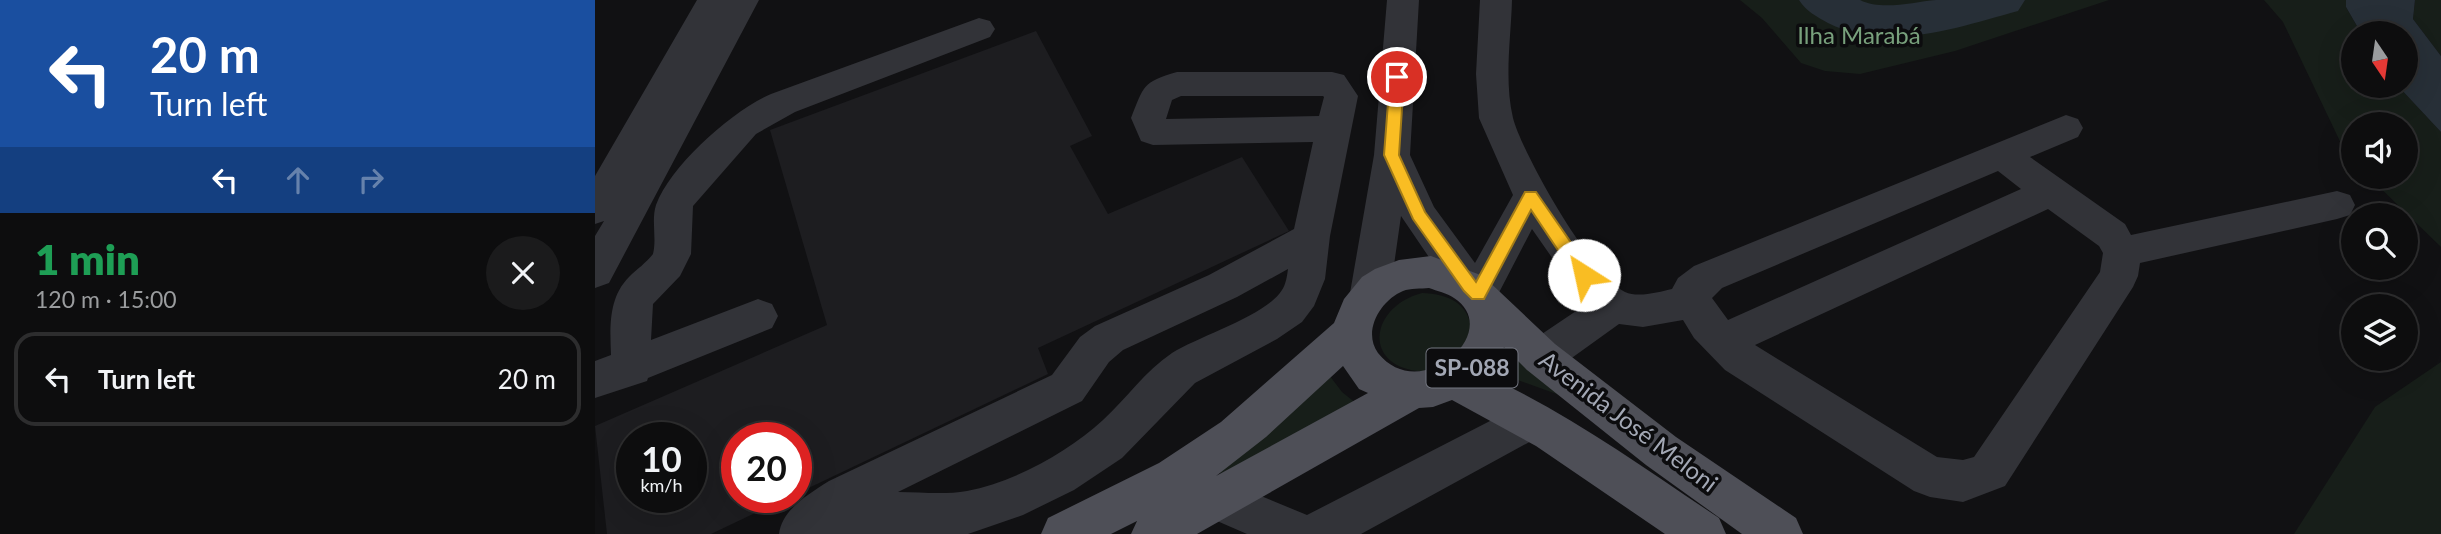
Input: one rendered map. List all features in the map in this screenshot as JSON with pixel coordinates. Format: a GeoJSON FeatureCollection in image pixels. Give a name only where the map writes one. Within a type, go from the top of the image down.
{"type":"FeatureCollection","features":[{"type":"Feature","properties":{"kind":"main road","name":"SP-088"},"geometry":{"type":"LineString","coordinates":[[1154,534],[1435,385],[1471,369],[1483,353],[1490,336],[1490,318],[1477,294],[1452,276],[1431,272],[1409,273],[1388,280],[1370,293]]}},
{"type":"Feature","properties":{"kind":"main road"},"geometry":{"type":"LineString","coordinates":[[1064,534],[1150,491],[1235,437],[1351,332],[1354,318],[1370,293]]}},
{"type":"Feature","properties":{"kind":"main road","name":"Avenida José Meloni"},"geometry":{"type":"LineString","coordinates":[[1477,294],[1541,357],[1661,451],[1780,534]]}},
{"type":"Feature","properties":{"kind":"main road","name":"SP-088"},"geometry":{"type":"LineString","coordinates":[[1351,332],[1354,350],[1362,366],[1377,378],[1395,387],[1435,385]]}},
{"type":"Feature","properties":{"kind":"main road","name":"Avenida José Meloni"},"geometry":{"type":"LineString","coordinates":[[1435,385],[1529,420],[1703,534]]}},
{"type":"Feature","properties":{"kind":"street"},"geometry":{"type":"LineString","coordinates":[[595,209],[713,0]]}},
{"type":"Feature","properties":{"kind":"street"},"geometry":{"type":"LineString","coordinates":[[595,272],[743,0]]}},
{"type":"Feature","properties":{"kind":"street","name":"Avenida José Meloni"},"geometry":{"type":"LineString","coordinates":[[1370,293],[1392,155],[1403,0]]}},
{"type":"Feature","properties":{"kind":"street"},"geometry":{"type":"LineString","coordinates":[[1496,0],[1493,91],[1496,120],[1531,197],[1597,294],[1614,306],[1639,310],[1666,308],[1693,301]]}},
{"type":"Feature","properties":{"kind":"street"},"geometry":{"type":"LineString","coordinates":[[613,374],[634,301],[668,264],[672,254],[674,243],[670,219],[676,203],[686,188],[743,125],[764,112],[979,29]]}},
{"type":"Feature","properties":{"kind":"street"},"geometry":{"type":"LineString","coordinates":[[826,534],[859,522],[894,514],[947,517],[992,505],[1100,449],[1120,433],[1164,382],[1187,365],[1277,318],[1295,304],[1304,286],[1311,238],[1341,96],[1332,84],[1177,84],[1158,92],[1148,118],[1153,132],[1334,129]]}},
{"type":"Feature","properties":{"kind":"street"},"geometry":{"type":"LineString","coordinates":[[2001,155],[2112,235],[2122,252],[2119,276],[1989,472],[1963,481],[1930,476],[1739,357],[1708,326],[1693,301],[1692,289],[1708,277],[2001,155],[2066,128]]}},
{"type":"Feature","properties":{"kind":"street"},"geometry":{"type":"LineString","coordinates":[[673,129],[731,139]]}},
{"type":"Feature","properties":{"kind":"street","name":"Avenida José Meloni"},"geometry":{"type":"LineString","coordinates":[[1392,155],[1419,215],[1477,294]]}},
{"type":"Feature","properties":{"kind":"street"},"geometry":{"type":"LineString","coordinates":[[1723,341],[2052,191]]}},
{"type":"Feature","properties":{"kind":"street"},"geometry":{"type":"LineString","coordinates":[[1477,294],[1531,197]]}},
{"type":"Feature","properties":{"kind":"street"},"geometry":{"type":"LineString","coordinates":[[2122,252],[2337,205]]}},
{"type":"Feature","properties":{"kind":"street"},"geometry":{"type":"LineString","coordinates":[[800,534],[818,514],[845,496],[1067,388],[1077,377],[1094,348],[1109,338],[1223,286],[1311,238]]}},
{"type":"Feature","properties":{"kind":"street"},"geometry":{"type":"LineString","coordinates":[[1541,357],[1614,306]]}},
{"type":"Feature","properties":{"kind":"street"},"geometry":{"type":"LineString","coordinates":[[613,374],[758,316]]}},
{"type":"Feature","properties":{"kind":"street"},"geometry":{"type":"LineString","coordinates":[[1316,534],[1529,420]]}},
{"type":"Feature","properties":{"kind":"street"},"geometry":{"type":"LineString","coordinates":[[1217,499],[1299,534]]}},
{"type":"Feature","properties":{"kind":"shaded area"},"geometry":{"type":"Polygon","coordinates":[[[2346,0],[2415,0],[2415,21],[2354,21],[2346,7],[2346,0]]]}},
{"type":"Feature","properties":{"kind":"shaded area"},"geometry":{"type":"Polygon","coordinates":[[[2419,27],[2441,56],[2441,132],[2409,98],[2419,98],[2419,27]]]}},
{"type":"Feature","properties":{"kind":"shaded area"},"geometry":{"type":"Polygon","coordinates":[[[1036,31],[1092,136],[1070,146],[1108,214],[1242,157],[1289,231],[1038,348],[1048,374],[812,486],[812,422],[721,422],[721,513],[755,513],[711,534],[607,534],[595,426],[827,325],[770,130],[1036,31]]]}},
{"type":"Feature","properties":{"kind":"green space","name":"Ilha Marabá"},"geometry":{"type":"Polygon","coordinates":[[[1740,0],[2109,0],[1955,51],[1860,74],[1825,71],[1801,63],[1762,18],[1740,0]]]}},
{"type":"Feature","properties":{"kind":"green space"},"geometry":{"type":"Polygon","coordinates":[[[2264,0],[2346,0],[2346,7],[2354,21],[2341,21],[2341,98],[2409,98],[2441,132],[2441,247],[2418,225],[2418,203],[2396,203],[2381,189],[2418,189],[2418,112],[2341,112],[2341,143],[2283,22],[2264,0]]]}},
{"type":"Feature","properties":{"kind":"green space"},"geometry":{"type":"Polygon","coordinates":[[[2415,0],[2441,0],[2441,56],[2419,27],[2419,21],[2413,19],[2415,0]]]}},
{"type":"Feature","properties":{"kind":"green space"},"geometry":{"type":"Polygon","coordinates":[[[1422,293],[1441,295],[1456,302],[1467,314],[1472,332],[1449,365],[1417,371],[1400,366],[1388,358],[1381,347],[1380,335],[1383,322],[1392,310],[1405,300],[1422,293]]]}},
{"type":"Feature","properties":{"kind":"green space"},"geometry":{"type":"Polygon","coordinates":[[[1507,345],[1576,401],[1484,368],[1507,345]]]}},
{"type":"Feature","properties":{"kind":"green space"},"geometry":{"type":"Polygon","coordinates":[[[2441,362],[2441,534],[2294,534],[2375,407],[2441,362]]]}},
{"type":"Feature","properties":{"kind":"green space"},"geometry":{"type":"Polygon","coordinates":[[[1323,367],[1342,392],[1357,404],[1221,474],[1218,469],[1323,367]]]}},
{"type":"Feature","properties":{"kind":"waterway"},"geometry":{"type":"LineString","coordinates":[[1822,0],[1861,20],[1918,20],[2002,0]]}},
{"type":"Feature","properties":{"kind":"route"},"geometry":{"type":"LineString","coordinates":[[1397,77],[1392,155],[1419,215],[1470,286],[1478,294],[1531,197],[1584,275]]}}]}
